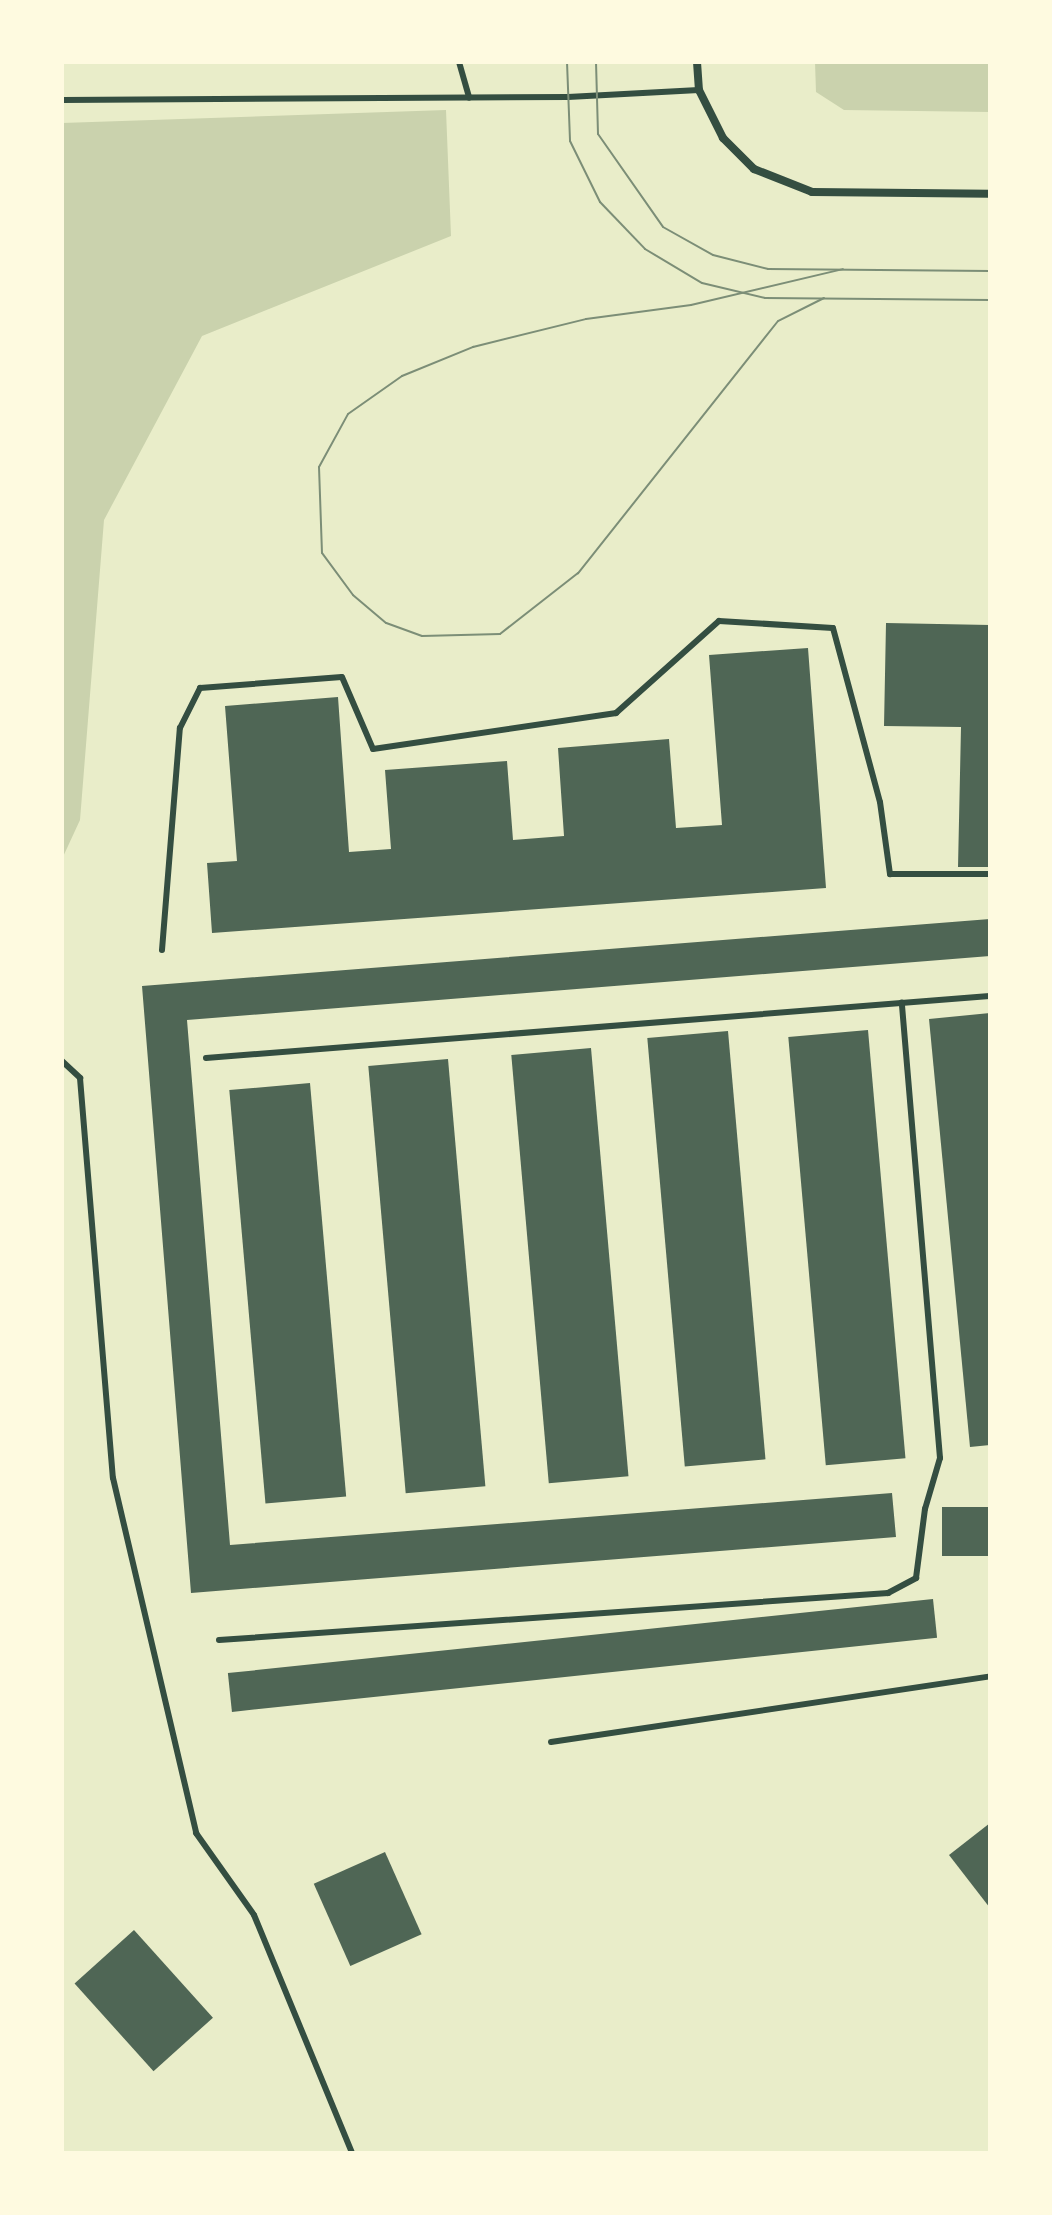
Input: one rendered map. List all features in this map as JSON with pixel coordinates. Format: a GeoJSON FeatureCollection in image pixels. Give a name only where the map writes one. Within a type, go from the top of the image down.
{"type":"FeatureCollection","features":[{"type":"Feature","properties":{"kind":"street"},"geometry":{"type":"LineString","coordinates":[[697,62],[699,90],[723,138],[754,169],[812,192],[990,194]]}},
{"type":"Feature","properties":{"kind":"lane"},"geometry":{"type":"LineString","coordinates":[[459,62],[469,98]]}},
{"type":"Feature","properties":{"kind":"lane"},"geometry":{"type":"LineString","coordinates":[[62,100],[469,98],[699,90]]}},
{"type":"Feature","properties":{"kind":"lane"},"geometry":{"type":"LineString","coordinates":[[162,950],[180,728],[200,688],[342,677],[373,749],[616,713],[719,621],[833,628],[880,802],[890,874],[990,874]]}},
{"type":"Feature","properties":{"kind":"lane"},"geometry":{"type":"LineString","coordinates":[[206,1058],[990,996]]}},
{"type":"Feature","properties":{"kind":"lane"},"geometry":{"type":"LineString","coordinates":[[219,1640],[888,1593],[916,1578],[925,1509],[940,1458],[902,1003]]}},
{"type":"Feature","properties":{"kind":"lane"},"geometry":{"type":"LineString","coordinates":[[62,1061],[80,1078],[113,1478],[196,1833],[254,1915],[352,2153]]}},
{"type":"Feature","properties":{"kind":"lane"},"geometry":{"type":"LineString","coordinates":[[551,1742],[990,1676]]}},
{"type":"Feature","properties":{"kind":"green space"},"geometry":{"type":"Polygon","coordinates":[[[815,62],[990,62],[990,112],[844,110],[816,92],[815,62]]]}},
{"type":"Feature","properties":{"kind":"green space"},"geometry":{"type":"Polygon","coordinates":[[[446,110],[451,236],[202,336],[104,520],[80,820],[62,859],[62,123],[446,110]]]}},
{"type":"Feature","properties":{"kind":"building"},"geometry":{"type":"Polygon","coordinates":[[[886,623],[990,625],[990,867],[958,867],[961,727],[884,726],[886,623]]]}},
{"type":"Feature","properties":{"kind":"building"},"geometry":{"type":"Polygon","coordinates":[[[808,648],[826,888],[212,933],[207,863],[237,861],[225,706],[338,697],[349,852],[391,849],[385,770],[507,761],[513,840],[564,836],[558,748],[669,739],[676,828],[722,825],[709,655],[808,648]]]}},
{"type":"Feature","properties":{"kind":"building"},"geometry":{"type":"Polygon","coordinates":[[[990,919],[990,956],[187,1020],[230,1545],[892,1493],[896,1537],[191,1593],[142,986],[990,919]]]}},
{"type":"Feature","properties":{"kind":"building"},"geometry":{"type":"Polygon","coordinates":[[[990,1013],[990,1445],[970,1447],[929,1019],[990,1013]]]}},
{"type":"Feature","properties":{"kind":"building"},"geometry":{"type":"Polygon","coordinates":[[[868,1030],[905,1458],[826,1465],[788,1037],[868,1030]]]}},
{"type":"Feature","properties":{"kind":"building"},"geometry":{"type":"Polygon","coordinates":[[[728,1031],[765,1459],[685,1466],[647,1038],[728,1031]]]}},
{"type":"Feature","properties":{"kind":"building"},"geometry":{"type":"Polygon","coordinates":[[[591,1048],[628,1476],[549,1483],[511,1055],[591,1048]]]}},
{"type":"Feature","properties":{"kind":"building"},"geometry":{"type":"Polygon","coordinates":[[[448,1059],[485,1486],[406,1493],[368,1066],[448,1059]]]}},
{"type":"Feature","properties":{"kind":"building"},"geometry":{"type":"Polygon","coordinates":[[[310,1083],[346,1496],[265,1503],[229,1090],[310,1083]]]}},
{"type":"Feature","properties":{"kind":"building"},"geometry":{"type":"Polygon","coordinates":[[[942,1507],[990,1507],[990,1556],[942,1556],[942,1507]]]}},
{"type":"Feature","properties":{"kind":"building"},"geometry":{"type":"Polygon","coordinates":[[[933,1599],[937,1638],[232,1712],[228,1673],[933,1599]]]}},
{"type":"Feature","properties":{"kind":"building"},"geometry":{"type":"Polygon","coordinates":[[[990,1823],[990,1908],[949,1855],[990,1823]]]}},
{"type":"Feature","properties":{"kind":"building"},"geometry":{"type":"Polygon","coordinates":[[[385,1852],[422,1934],[350,1966],[314,1884],[385,1852]]]}},
{"type":"Feature","properties":{"kind":"building"},"geometry":{"type":"Polygon","coordinates":[[[134,1930],[213,2018],[154,2071],[75,1984],[134,1930]]]}},
{"type":"Feature","properties":{"kind":"tram line"},"geometry":{"type":"LineString","coordinates":[[567,62],[570,141],[600,202],[645,249],[702,283],[765,298],[990,300]]}},
{"type":"Feature","properties":{"kind":"tram line"},"geometry":{"type":"LineString","coordinates":[[596,62],[598,134],[663,227],[713,255],[768,269],[990,271]]}},
{"type":"Feature","properties":{"kind":"tram line"},"geometry":{"type":"LineString","coordinates":[[824,298],[778,321],[578,573],[500,634],[422,636],[386,623],[353,595],[322,553],[319,467],[348,414],[402,376],[473,347],[586,319],[691,305],[843,269]]}}]}
